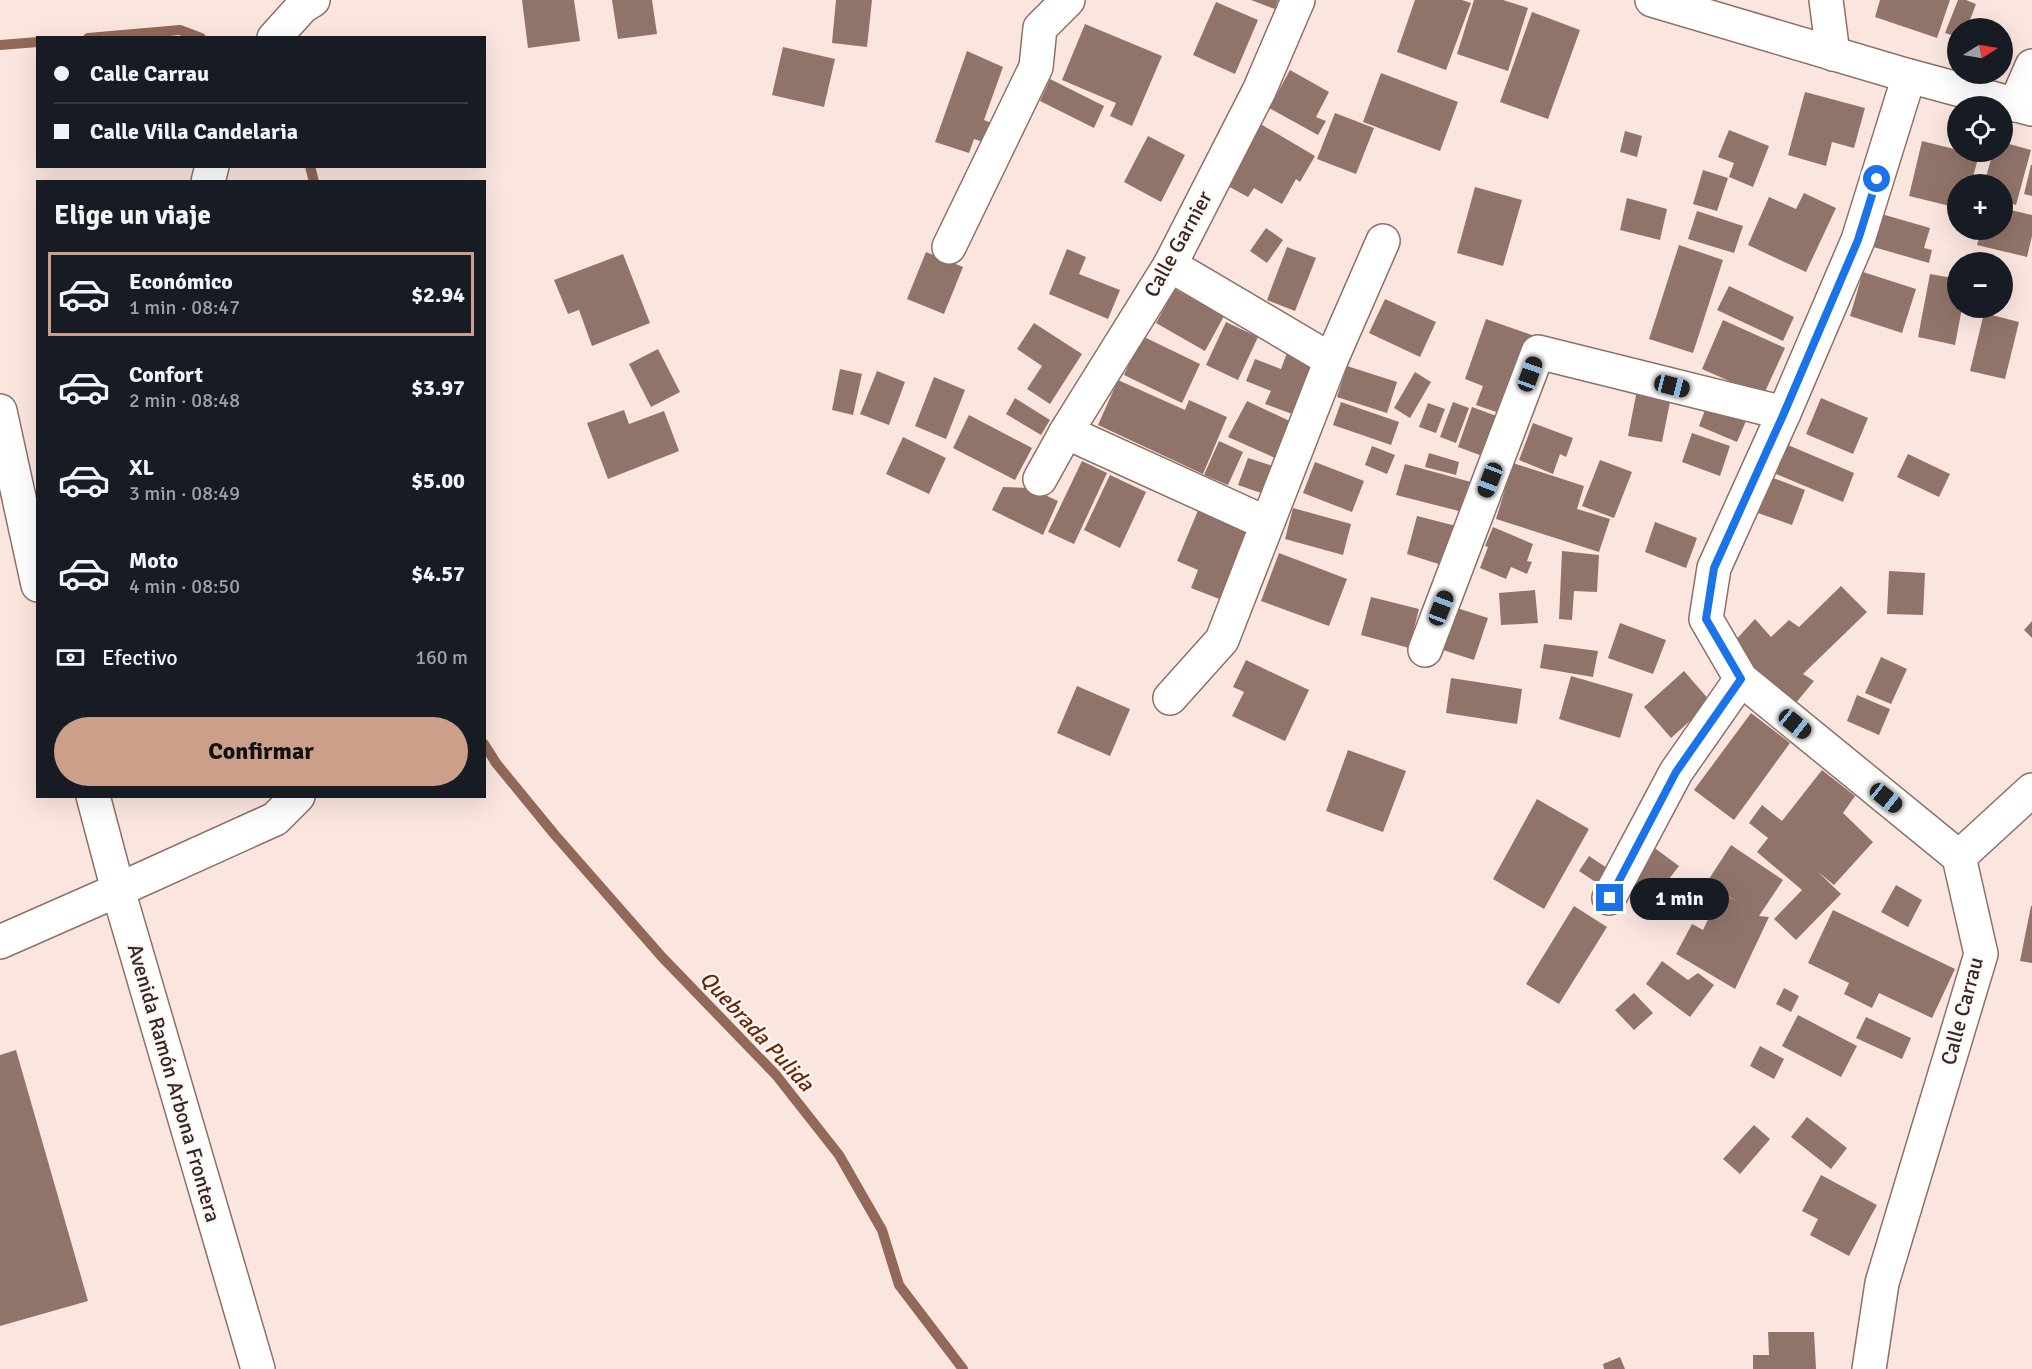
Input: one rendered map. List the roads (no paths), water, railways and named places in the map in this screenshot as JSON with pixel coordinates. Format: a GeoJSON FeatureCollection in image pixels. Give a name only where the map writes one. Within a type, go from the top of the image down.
{"type":"FeatureCollection","features":[{"type":"Feature","properties":{"kind":"street"},"geometry":{"type":"LineString","coordinates":[[949,247],[1036,67],[1040,28],[1068,0]]}},
{"type":"Feature","properties":{"kind":"street","name":"Calle Garnier"},"geometry":{"type":"LineString","coordinates":[[1040,479],[1066,432],[1170,265],[1259,91],[1298,0]]}},
{"type":"Feature","properties":{"kind":"street"},"geometry":{"type":"LineString","coordinates":[[1652,0],[1909,76],[2024,107],[2032,66]]}},
{"type":"Feature","properties":{"kind":"street"},"geometry":{"type":"LineString","coordinates":[[1826,0],[1833,54]]}},
{"type":"Feature","properties":{"kind":"street"},"geometry":{"type":"LineString","coordinates":[[276,36],[308,3]]}},
{"type":"Feature","properties":{"kind":"street"},"geometry":{"type":"LineString","coordinates":[[1909,76],[1858,240],[1714,568],[1706,619],[1741,679],[1959,857],[2032,790]]}},
{"type":"Feature","properties":{"kind":"street"},"geometry":{"type":"LineString","coordinates":[[1170,698],[1222,640],[1331,360],[1383,241]]}},
{"type":"Feature","properties":{"kind":"street"},"geometry":{"type":"LineString","coordinates":[[1170,265],[1331,360]]}},
{"type":"Feature","properties":{"kind":"street"},"geometry":{"type":"LineString","coordinates":[[1425,650],[1538,352],[1784,413]]}},
{"type":"Feature","properties":{"kind":"street"},"geometry":{"type":"LineString","coordinates":[[0,411],[36,576]]}},
{"type":"Feature","properties":{"kind":"street"},"geometry":{"type":"LineString","coordinates":[[1066,432],[1266,523]]}},
{"type":"Feature","properties":{"kind":"street"},"geometry":{"type":"LineString","coordinates":[[1610,898],[1676,772],[1741,679]]}},
{"type":"Feature","properties":{"kind":"street","name":"Avenida Ramón Arbona Frontera"},"geometry":{"type":"LineString","coordinates":[[94,798],[118,890],[258,1369]]}},
{"type":"Feature","properties":{"kind":"street"},"geometry":{"type":"LineString","coordinates":[[0,942],[275,819],[296,798]]}},
{"type":"Feature","properties":{"kind":"street","name":"Calle Carrau"},"geometry":{"type":"LineString","coordinates":[[1869,1369],[1882,1283],[1981,954],[1959,857]]}},
{"type":"Feature","properties":{"kind":"waterway","name":"Quebrada Pulida"},"geometry":{"type":"LineString","coordinates":[[111,36],[180,30],[196,36]]}},
{"type":"Feature","properties":{"kind":"waterway","name":"Quebrada Pulida"},"geometry":{"type":"LineString","coordinates":[[0,45],[36,42]]}},
{"type":"Feature","properties":{"kind":"waterway","name":"Quebrada Pulida"},"geometry":{"type":"LineString","coordinates":[[310,168],[314,180]]}},
{"type":"Feature","properties":{"kind":"waterway","name":"Quebrada Pulida"},"geometry":{"type":"LineString","coordinates":[[486,747],[496,763],[555,835],[662,957],[776,1075],[839,1155],[882,1230],[899,1285],[963,1369]]}}]}
